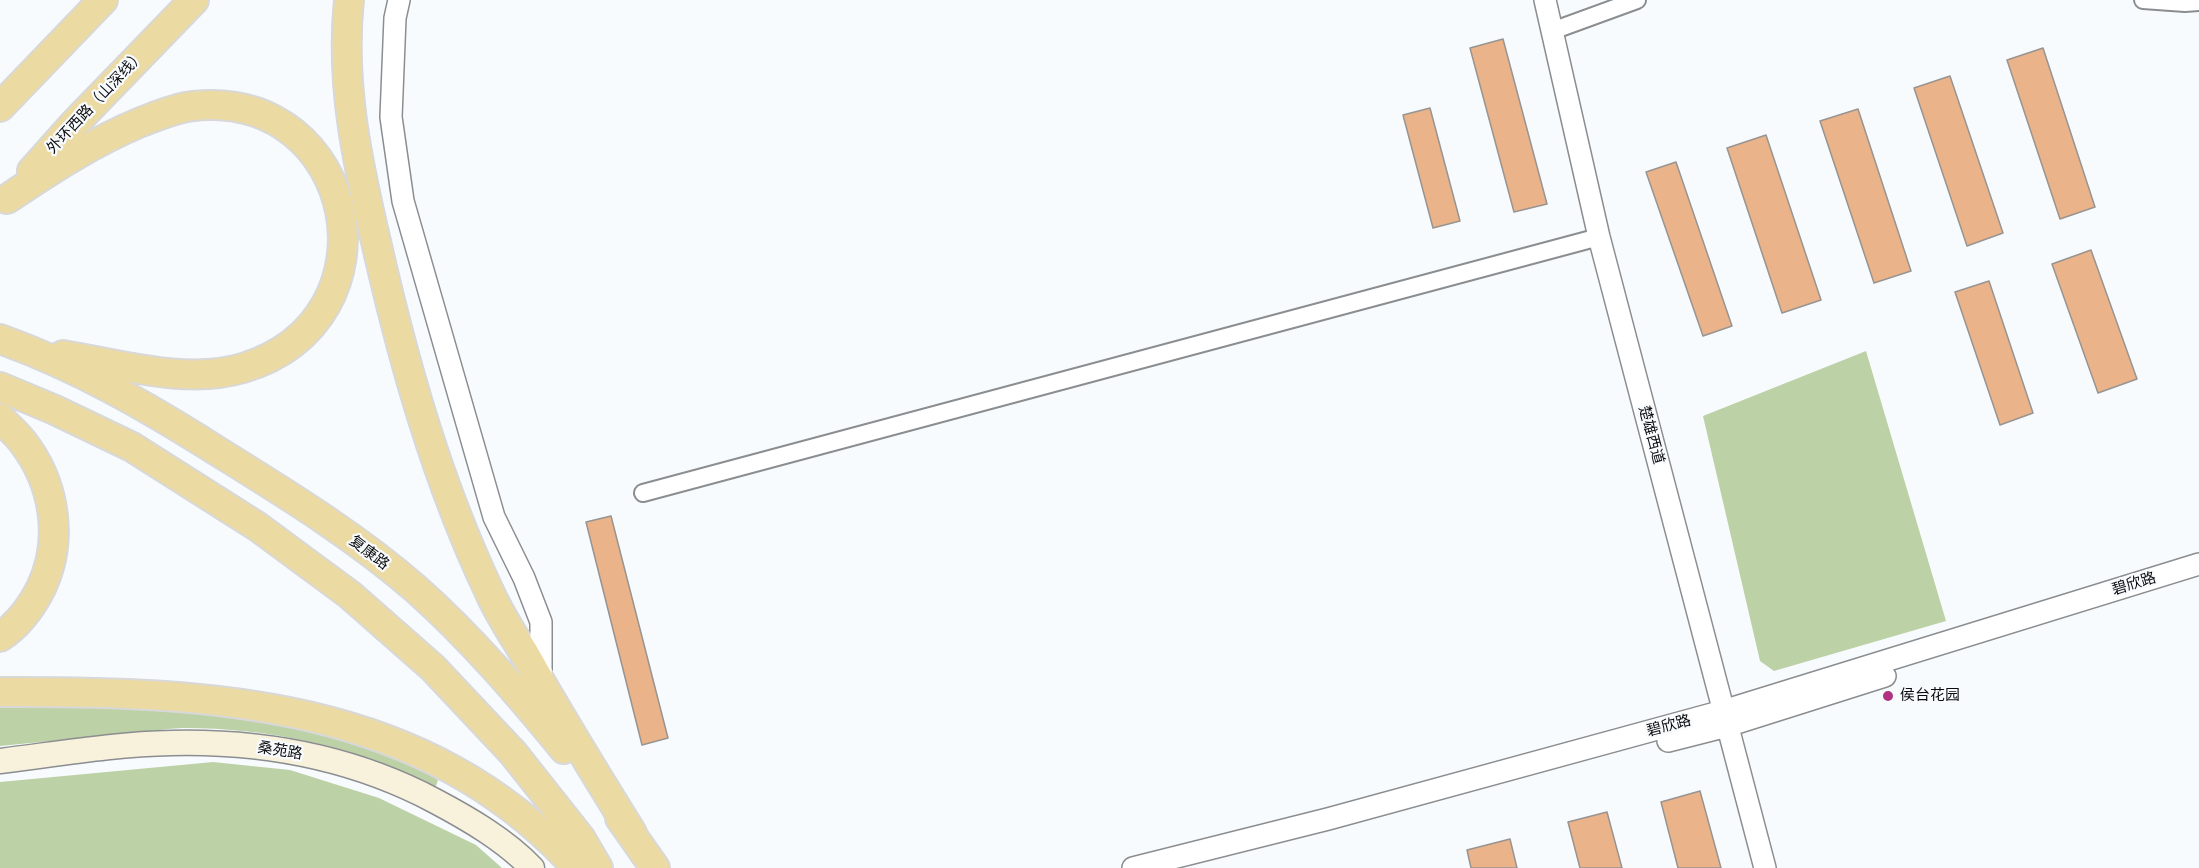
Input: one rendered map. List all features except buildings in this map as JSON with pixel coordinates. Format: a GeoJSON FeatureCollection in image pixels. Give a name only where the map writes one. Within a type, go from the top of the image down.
{"type":"FeatureCollection","features":[{"type":"Feature","properties":{"kind":"highway"},"geometry":{"type":"LineString","coordinates":[[0,107],[103,0]]}},
{"type":"Feature","properties":{"kind":"highway","name":"外环西路（山深线）"},"geometry":{"type":"LineString","coordinates":[[3,202],[74,124],[194,0]]}},
{"type":"Feature","properties":{"kind":"highway"},"geometry":{"type":"LineString","coordinates":[[349,0],[347,90],[353,133],[373,228],[408,370],[431,446],[459,523],[489,592],[632,833]]}},
{"type":"Feature","properties":{"kind":"highway"},"geometry":{"type":"LineString","coordinates":[[3,202],[94,143],[159,115],[192,106],[221,106],[246,110],[268,117],[285,126],[312,151],[328,174],[338,198],[343,221],[344,250],[332,294],[320,315],[288,348],[268,360],[216,374],[161,372],[32,350]]}},
{"type":"Feature","properties":{"kind":"highway","name":"复康路"},"geometry":{"type":"LineString","coordinates":[[0,339],[32,350],[154,412],[282,491],[374,555],[416,589],[484,655],[632,833],[655,868]]}},
{"type":"Feature","properties":{"kind":"highway"},"geometry":{"type":"LineString","coordinates":[[0,387],[55,410],[132,447],[258,527],[350,596],[433,668],[513,753],[581,839],[598,868]]}},
{"type":"Feature","properties":{"kind":"highway"},"geometry":{"type":"LineString","coordinates":[[0,418],[22,441],[37,465],[53,508],[55,531],[47,576],[25,615],[0,637]]}},
{"type":"Feature","properties":{"kind":"highway"},"geometry":{"type":"LineString","coordinates":[[0,692],[124,693],[215,699],[297,713],[363,730],[398,743],[487,791],[533,824],[577,868]]}},
{"type":"Feature","properties":{"kind":"main road","name":"桑苑路"},"geometry":{"type":"LineString","coordinates":[[0,761],[170,743],[222,743],[277,749],[339,762],[403,784],[468,818],[532,868]]}},
{"type":"Feature","properties":{"kind":"main road"},"geometry":{"type":"LineString","coordinates":[[632,833],[666,868]]}},
{"type":"Feature","properties":{"kind":"street"},"geometry":{"type":"LineString","coordinates":[[399,0],[395,18],[391,117],[403,201],[494,517],[524,578],[541,622],[541,683]]}},
{"type":"Feature","properties":{"kind":"street","name":"楚雄西道"},"geometry":{"type":"LineString","coordinates":[[1545,0],[1599,237],[1765,868]]}},
{"type":"Feature","properties":{"kind":"street"},"geometry":{"type":"LineString","coordinates":[[1552,31],[1637,0]]}},
{"type":"Feature","properties":{"kind":"street"},"geometry":{"type":"LineString","coordinates":[[2143,0],[2199,2]]}},
{"type":"Feature","properties":{"kind":"street"},"geometry":{"type":"LineString","coordinates":[[643,494],[1599,237]]}},
{"type":"Feature","properties":{"kind":"street","name":"碧欣路"},"geometry":{"type":"LineString","coordinates":[[1133,868],[1725,718],[2199,564]]}},
{"type":"Feature","properties":{"kind":"street","name":"碧欣路"},"geometry":{"type":"LineString","coordinates":[[1182,868],[1725,718],[2199,578]]}},
{"type":"Feature","properties":{"kind":"green space"},"geometry":{"type":"Polygon","coordinates":[[[1866,351],[1946,621],[1774,671],[1760,661],[1703,416],[1866,351]]]}},
{"type":"Feature","properties":{"kind":"green space"},"geometry":{"type":"Polygon","coordinates":[[[0,706],[95,706],[201,710],[338,734],[427,772],[438,780],[436,786],[431,785],[402,771],[342,750],[247,731],[176,728],[0,746],[0,706]]]}},
{"type":"Feature","properties":{"kind":"green space"},"geometry":{"type":"Polygon","coordinates":[[[213,762],[290,770],[379,798],[476,845],[502,868],[0,868],[0,782],[213,762]]]}},
{"type":"Feature","properties":{"kind":"place","name":"侯台花园"},"geometry":{"type":"Point","coordinates":[1888,696]}}]}
